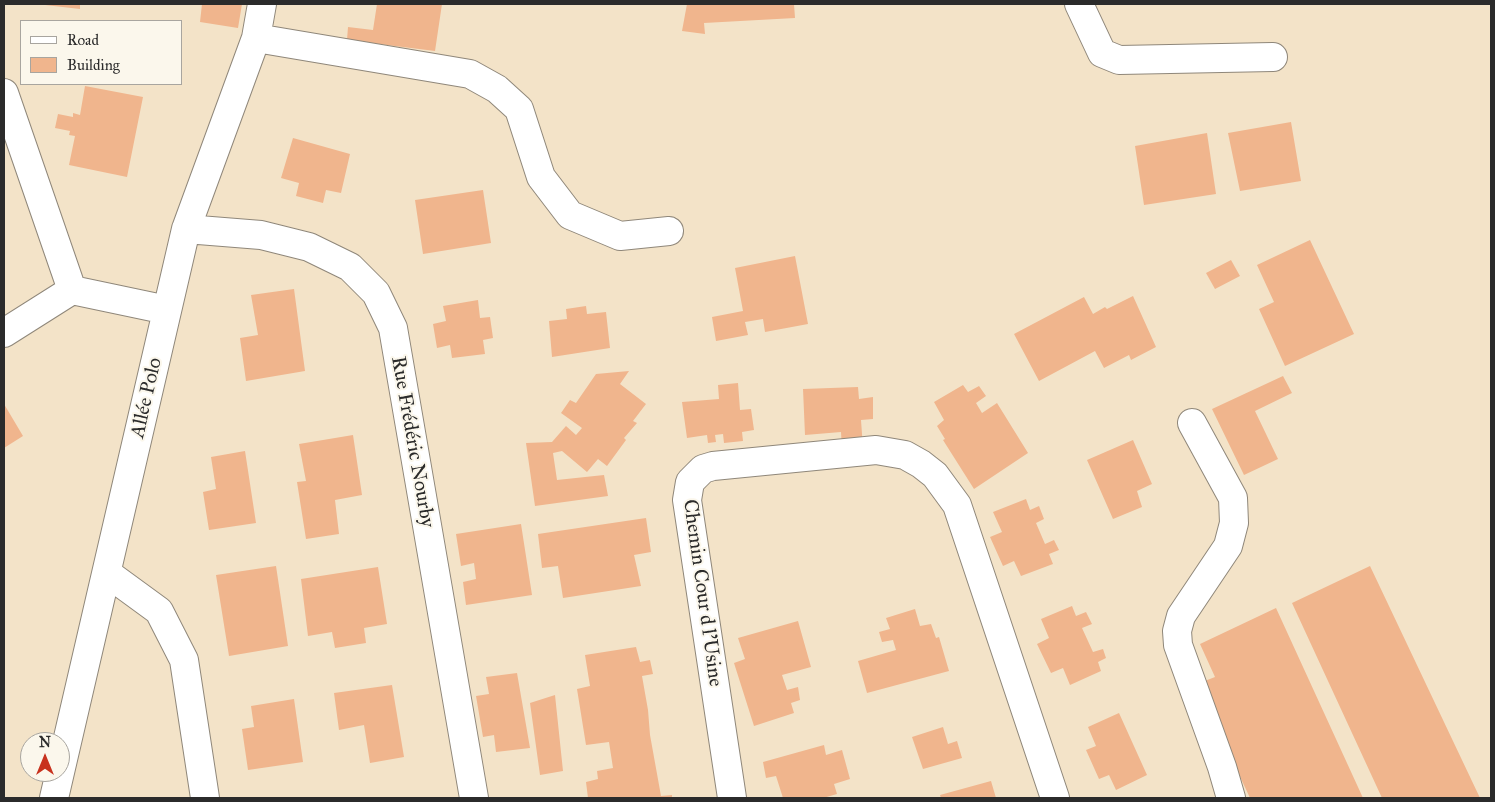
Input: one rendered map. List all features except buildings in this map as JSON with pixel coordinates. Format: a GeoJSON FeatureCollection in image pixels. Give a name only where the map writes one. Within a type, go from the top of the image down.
{"type":"FeatureCollection","features":[{"type":"Feature","properties":{"kind":"street","name":"Allée Polo"},"geometry":{"type":"LineString","coordinates":[[54,798],[186,229],[256,38],[262,4]]}},
{"type":"Feature","properties":{"kind":"street"},"geometry":{"type":"LineString","coordinates":[[1079,4],[1102,53],[1119,60],[1273,57]]}},
{"type":"Feature","properties":{"kind":"street"},"geometry":{"type":"LineString","coordinates":[[256,38],[470,74],[498,88],[518,109],[541,176],[570,215],[620,236],[669,232]]}},
{"type":"Feature","properties":{"kind":"street"},"geometry":{"type":"LineString","coordinates":[[4,93],[72,290]]}},
{"type":"Feature","properties":{"kind":"street","name":"Rue Frédéric Nourby"},"geometry":{"type":"LineString","coordinates":[[186,229],[261,235],[310,247],[350,267],[376,294],[393,328],[474,798]]}},
{"type":"Feature","properties":{"kind":"street"},"geometry":{"type":"LineString","coordinates":[[4,333],[72,290],[168,310]]}},
{"type":"Feature","properties":{"kind":"street"},"geometry":{"type":"LineString","coordinates":[[1192,423],[1233,498],[1234,522],[1228,546],[1181,616],[1177,631],[1178,645],[1222,767],[1230,798]]}},
{"type":"Feature","properties":{"kind":"street","name":"Chemin Cour d l'Usine"},"geometry":{"type":"LineString","coordinates":[[732,798],[687,500],[690,482],[703,469],[713,466],[876,450],[905,455],[921,464],[934,475],[957,505],[1055,798]]}},
{"type":"Feature","properties":{"kind":"street"},"geometry":{"type":"LineString","coordinates":[[107,573],[159,610],[184,660],[206,798]]}}]}
